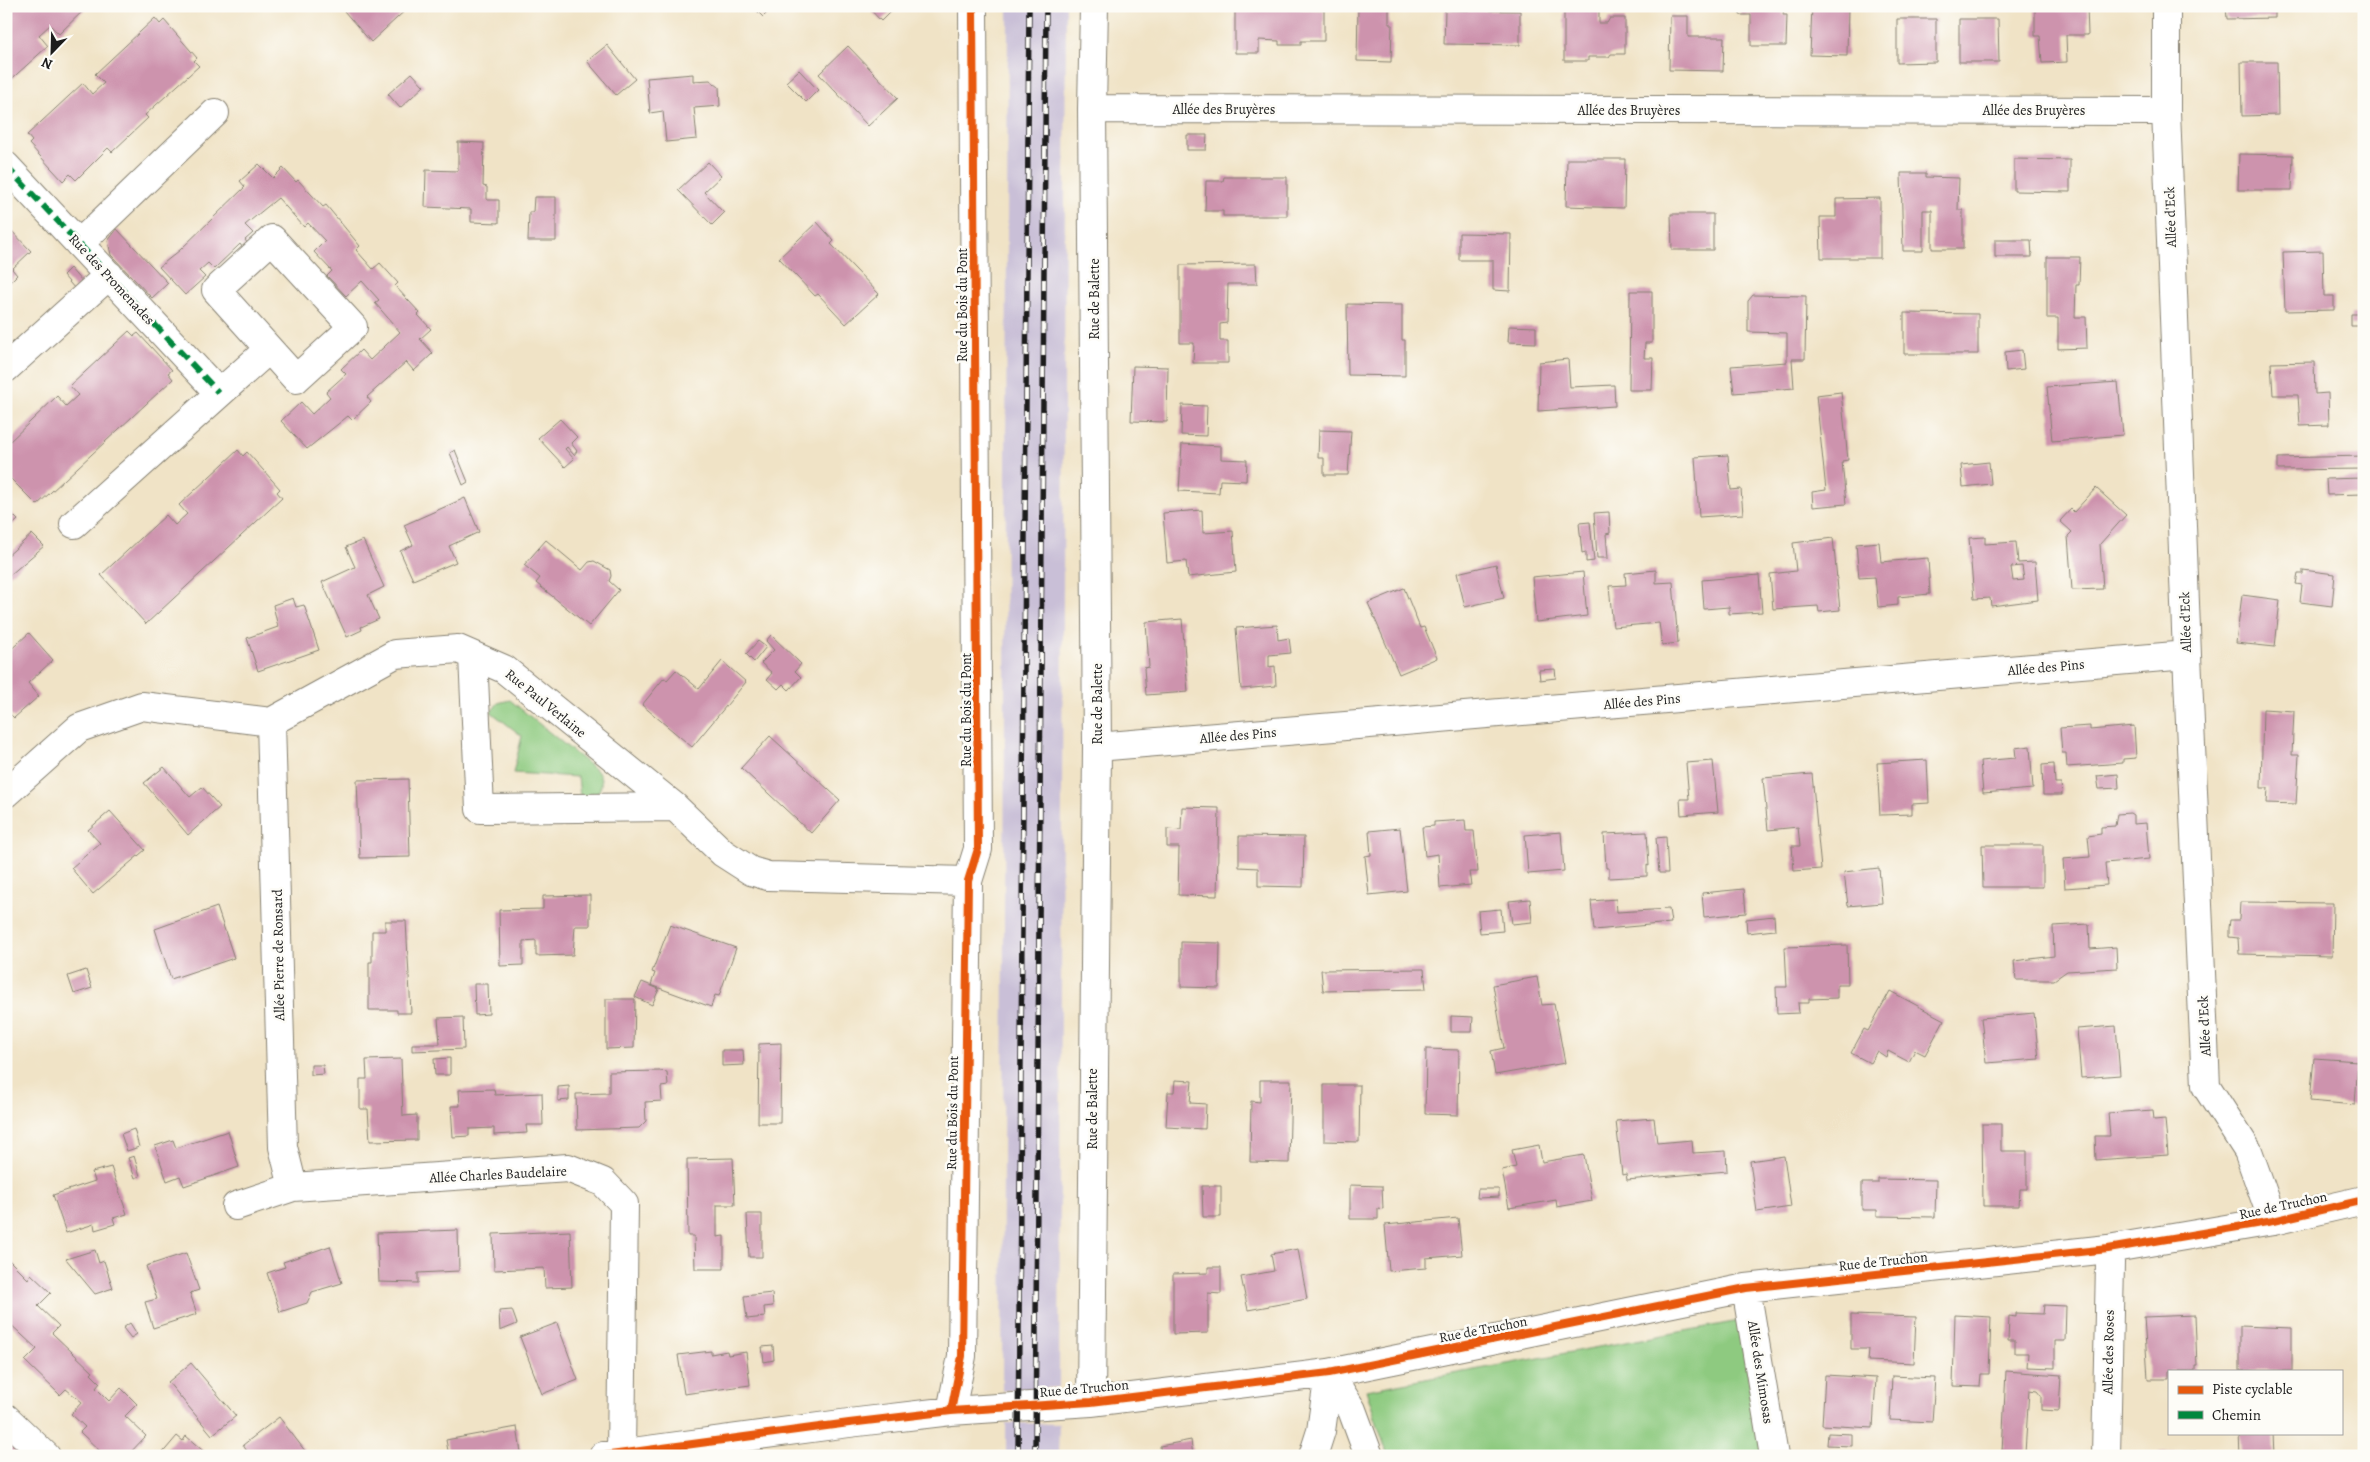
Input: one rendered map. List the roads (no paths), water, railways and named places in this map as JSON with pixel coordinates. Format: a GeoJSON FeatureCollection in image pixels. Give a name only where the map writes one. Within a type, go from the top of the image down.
{"type":"FeatureCollection","features":[{"type":"Feature","properties":{"kind":"street","name":"Rue du Bois du Pont"},"geometry":{"type":"LineString","coordinates":[[951,1411],[962,1356],[968,881],[978,849],[974,6]]}},
{"type":"Feature","properties":{"kind":"street","name":"Rue de Balette"},"geometry":{"type":"LineString","coordinates":[[1091,1402],[1097,747],[1092,109],[1094,6]]}},
{"type":"Feature","properties":{"kind":"street","name":"Allée d'Eck"},"geometry":{"type":"LineString","coordinates":[[2166,6],[2166,111],[2206,1086],[2248,1151],[2273,1221]]}},
{"type":"Feature","properties":{"kind":"street","name":"Allée des Bruyères"},"geometry":{"type":"LineString","coordinates":[[1092,109],[2166,111]]}},
{"type":"Feature","properties":{"kind":"street"},"geometry":{"type":"LineString","coordinates":[[79,244],[215,113]]}},
{"type":"Feature","properties":{"kind":"street","name":"Rue des Promenades"},"geometry":{"type":"LineString","coordinates":[[11,181],[79,244],[218,392]]}},
{"type":"Feature","properties":{"kind":"street"},"geometry":{"type":"LineString","coordinates":[[272,239],[353,327],[296,379],[269,349],[216,290],[272,239]]}},
{"type":"Feature","properties":{"kind":"street"},"geometry":{"type":"LineString","coordinates":[[6,368],[109,275]]}},
{"type":"Feature","properties":{"kind":"street"},"geometry":{"type":"LineString","coordinates":[[74,524],[218,392],[269,349]]}},
{"type":"Feature","properties":{"kind":"street","name":"Rue Paul Verlaine"},"geometry":{"type":"LineString","coordinates":[[271,722],[395,654],[458,649],[504,669],[675,807],[723,853],[751,871],[768,876],[968,881]]}},
{"type":"Feature","properties":{"kind":"street","name":"Allée des Pins"},"geometry":{"type":"LineString","coordinates":[[1097,747],[2187,654]]}},
{"type":"Feature","properties":{"kind":"street"},"geometry":{"type":"LineString","coordinates":[[473,656],[480,809],[675,807]]}},
{"type":"Feature","properties":{"kind":"street"},"geometry":{"type":"LineString","coordinates":[[6,793],[79,728],[142,706],[271,722]]}},
{"type":"Feature","properties":{"kind":"street","name":"Allée Pierre de Ronsard"},"geometry":{"type":"LineString","coordinates":[[271,722],[283,1147],[293,1187]]}},
{"type":"Feature","properties":{"kind":"street","name":"Allée Charles Baudelaire"},"geometry":{"type":"LineString","coordinates":[[236,1206],[293,1187],[568,1168],[603,1182],[624,1204],[615,1455]]}},
{"type":"Feature","properties":{"kind":"street","name":"Rue de Truchon"},"geometry":{"type":"LineString","coordinates":[[615,1455],[951,1411],[1091,1402],[1329,1373],[1746,1288],[2108,1249],[2273,1221],[2364,1200]]}},
{"type":"Feature","properties":{"kind":"street","name":"Allée des Roses"},"geometry":{"type":"LineString","coordinates":[[2106,1456],[2110,1263],[2108,1249]]}},
{"type":"Feature","properties":{"kind":"street","name":"Allée des Mimosas"},"geometry":{"type":"LineString","coordinates":[[1746,1288],[1774,1456]]}},
{"type":"Feature","properties":{"kind":"street"},"geometry":{"type":"LineString","coordinates":[[1313,1456],[1321,1431],[1329,1373]]}},
{"type":"Feature","properties":{"kind":"street"},"geometry":{"type":"LineString","coordinates":[[1329,1373],[1352,1410],[1369,1456]]}},
{"type":"Feature","properties":{"kind":"street"},"geometry":{"type":"LineString","coordinates":[[6,1418],[46,1456]]}},
{"type":"Feature","properties":{"kind":"railway"},"geometry":{"type":"LineString","coordinates":[[1018,1456],[1029,6]]}},
{"type":"Feature","properties":{"kind":"railway"},"geometry":{"type":"LineString","coordinates":[[1035,1456],[1046,6]]}}]}
